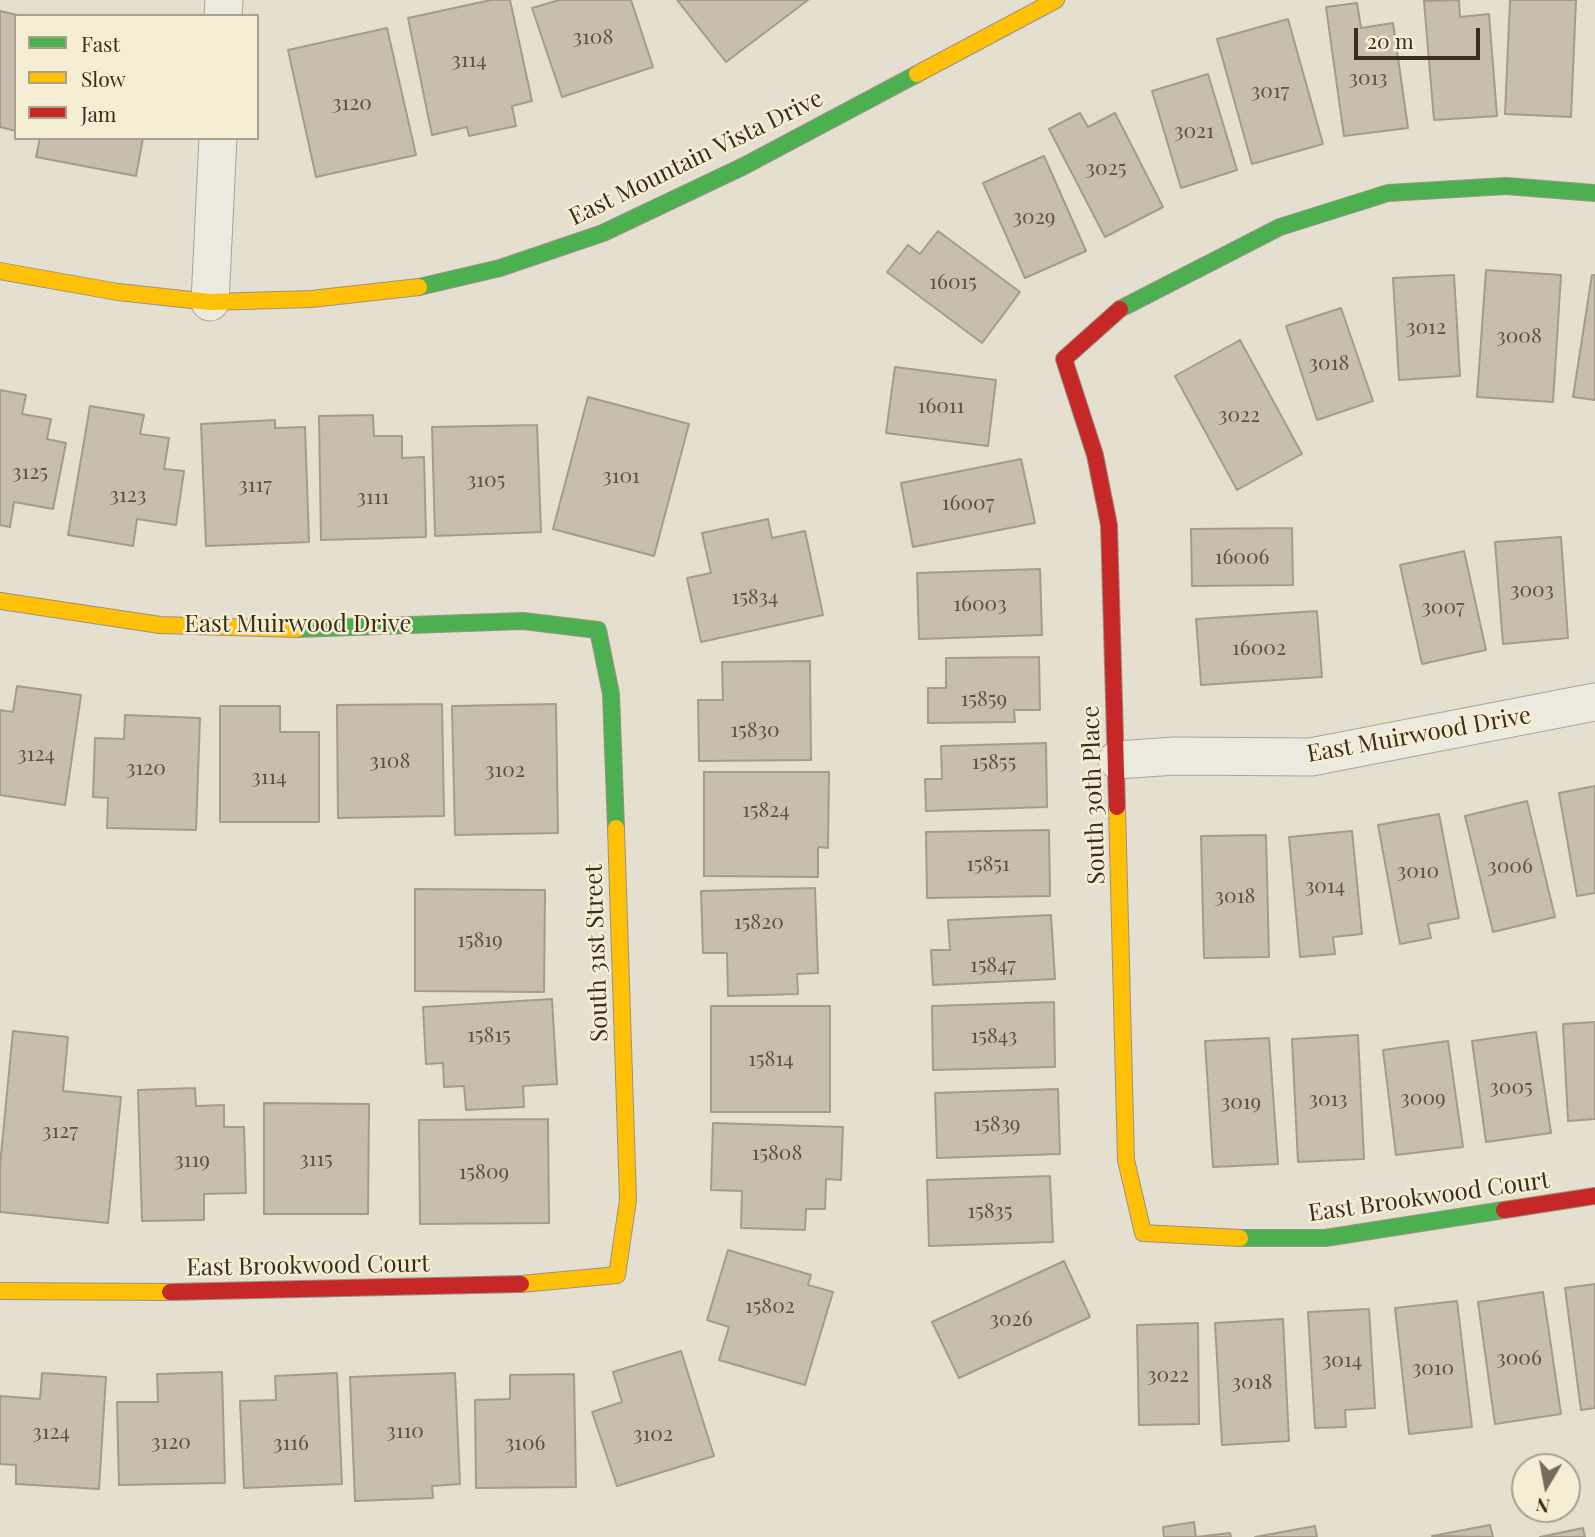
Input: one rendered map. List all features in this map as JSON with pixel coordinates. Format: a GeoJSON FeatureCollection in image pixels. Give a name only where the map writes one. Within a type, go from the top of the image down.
{"type":"FeatureCollection","features":[{"type":"Feature","properties":{"kind":"street","name":"East Mountain Vista Drive"},"geometry":{"type":"LineString","coordinates":[[0,271],[118,292],[210,302],[311,299],[412,288],[500,268],[603,233],[744,166],[1056,0]]}},
{"type":"Feature","properties":{"kind":"street"},"geometry":{"type":"LineString","coordinates":[[210,302],[218,140]]}},
{"type":"Feature","properties":{"kind":"street","name":"South 30th Place"},"geometry":{"type":"LineString","coordinates":[[1143,1233],[1126,1160],[1109,525],[1095,454],[1064,359],[1116,311],[1280,227],[1388,193],[1506,186],[1595,193]]}},
{"type":"Feature","properties":{"kind":"street","name":"East Muirwood Drive"},"geometry":{"type":"LineString","coordinates":[[0,601],[160,625],[286,629],[523,621],[598,630]]}},
{"type":"Feature","properties":{"kind":"street","name":"South 31st Street"},"geometry":{"type":"LineString","coordinates":[[598,630],[611,694],[628,1186],[617,1275]]}},
{"type":"Feature","properties":{"kind":"street","name":"East Muirwood Drive"},"geometry":{"type":"LineString","coordinates":[[1117,761],[1175,757],[1311,757],[1595,702]]}},
{"type":"Feature","properties":{"kind":"street","name":"East Brookwood Court"},"geometry":{"type":"LineString","coordinates":[[1143,1233],[1196,1238],[1325,1238],[1595,1196]]}},
{"type":"Feature","properties":{"kind":"street","name":"East Brookwood Court"},"geometry":{"type":"LineString","coordinates":[[0,1290],[218,1292],[546,1283],[617,1275]]}},
{"type":"Feature","properties":{"kind":"building"},"geometry":{"type":"Polygon","coordinates":[[[491,0],[510,0],[532,101],[512,106],[516,126],[469,136],[467,127],[432,135],[408,18],[491,0]]]}},
{"type":"Feature","properties":{"kind":"building"},"geometry":{"type":"Polygon","coordinates":[[[559,0],[631,0],[653,67],[562,97],[532,8],[559,0]]]}},
{"type":"Feature","properties":{"kind":"building"},"geometry":{"type":"Polygon","coordinates":[[[677,0],[808,0],[726,62],[677,0]]]}},
{"type":"Feature","properties":{"kind":"building"},"geometry":{"type":"Polygon","coordinates":[[[1459,0],[1460,17],[1489,14],[1497,116],[1434,120],[1424,1],[1459,0]]]}},
{"type":"Feature","properties":{"kind":"building"},"geometry":{"type":"Polygon","coordinates":[[[1510,0],[1576,0],[1571,117],[1505,114],[1510,0]]]}},
{"type":"Feature","properties":{"kind":"building"},"geometry":{"type":"Polygon","coordinates":[[[1357,3],[1361,28],[1393,23],[1408,128],[1344,136],[1326,7],[1357,3]]]}},
{"type":"Feature","properties":{"kind":"building"},"geometry":{"type":"Polygon","coordinates":[[[0,11],[14,14],[14,130],[0,127],[0,11]]]}},
{"type":"Feature","properties":{"kind":"building"},"geometry":{"type":"Polygon","coordinates":[[[1288,19],[1323,144],[1252,164],[1217,39],[1288,19]]]}},
{"type":"Feature","properties":{"kind":"building"},"geometry":{"type":"Polygon","coordinates":[[[387,28],[416,155],[316,177],[288,50],[387,28]]]}},
{"type":"Feature","properties":{"kind":"building"},"geometry":{"type":"Polygon","coordinates":[[[1208,74],[1237,170],[1181,188],[1152,91],[1208,74]]]}},
{"type":"Feature","properties":{"kind":"building"},"geometry":{"type":"Polygon","coordinates":[[[1080,113],[1088,127],[1115,113],[1163,207],[1105,237],[1049,129],[1080,113]]]}},
{"type":"Feature","properties":{"kind":"building"},"geometry":{"type":"Polygon","coordinates":[[[40,140],[143,140],[136,176],[36,157],[40,140]]]}},
{"type":"Feature","properties":{"kind":"building"},"geometry":{"type":"Polygon","coordinates":[[[1044,156],[1086,251],[1025,278],[983,183],[1044,156]]]}},
{"type":"Feature","properties":{"kind":"building"},"geometry":{"type":"Polygon","coordinates":[[[938,231],[1020,292],[982,343],[887,272],[908,245],[920,254],[938,231]]]}},
{"type":"Feature","properties":{"kind":"building"},"geometry":{"type":"Polygon","coordinates":[[[1486,270],[1561,275],[1553,402],[1477,397],[1486,270]]]}},
{"type":"Feature","properties":{"kind":"building"},"geometry":{"type":"Polygon","coordinates":[[[1454,275],[1460,376],[1399,380],[1393,278],[1454,275]]]}},
{"type":"Feature","properties":{"kind":"building"},"geometry":{"type":"Polygon","coordinates":[[[1592,275],[1595,275],[1595,400],[1573,397],[1592,275]]]}},
{"type":"Feature","properties":{"kind":"building"},"geometry":{"type":"Polygon","coordinates":[[[1341,308],[1373,401],[1317,420],[1286,326],[1341,308]]]}},
{"type":"Feature","properties":{"kind":"building"},"geometry":{"type":"Polygon","coordinates":[[[1240,340],[1302,454],[1237,490],[1175,376],[1240,340]]]}},
{"type":"Feature","properties":{"kind":"building"},"geometry":{"type":"Polygon","coordinates":[[[895,367],[996,380],[988,446],[886,433],[895,367]]]}},
{"type":"Feature","properties":{"kind":"building"},"geometry":{"type":"Polygon","coordinates":[[[0,390],[26,395],[22,414],[51,419],[47,439],[66,443],[53,509],[14,502],[10,527],[0,525],[0,390]]]}},
{"type":"Feature","properties":{"kind":"building"},"geometry":{"type":"Polygon","coordinates":[[[588,397],[689,424],[654,556],[553,529],[588,397]]]}},
{"type":"Feature","properties":{"kind":"building"},"geometry":{"type":"Polygon","coordinates":[[[90,406],[144,415],[140,434],[169,438],[164,469],[184,471],[176,525],[137,519],[133,546],[68,535],[90,406]]]}},
{"type":"Feature","properties":{"kind":"building"},"geometry":{"type":"Polygon","coordinates":[[[373,415],[374,436],[402,436],[402,458],[424,457],[426,537],[321,540],[319,416],[373,415]]]}},
{"type":"Feature","properties":{"kind":"building"},"geometry":{"type":"Polygon","coordinates":[[[275,420],[275,428],[305,427],[309,542],[206,546],[201,424],[275,420]]]}},
{"type":"Feature","properties":{"kind":"building"},"geometry":{"type":"Polygon","coordinates":[[[537,425],[541,532],[435,536],[432,427],[537,425]]]}},
{"type":"Feature","properties":{"kind":"building"},"geometry":{"type":"Polygon","coordinates":[[[1021,459],[1035,523],[913,547],[901,483],[1021,459]]]}},
{"type":"Feature","properties":{"kind":"building"},"geometry":{"type":"Polygon","coordinates":[[[768,519],[772,538],[805,531],[823,615],[701,642],[687,578],[711,573],[702,533],[768,519]]]}},
{"type":"Feature","properties":{"kind":"building"},"geometry":{"type":"Polygon","coordinates":[[[1292,528],[1293,585],[1192,586],[1191,529],[1292,528]]]}},
{"type":"Feature","properties":{"kind":"building"},"geometry":{"type":"Polygon","coordinates":[[[1561,537],[1568,638],[1503,644],[1495,542],[1561,537]]]}},
{"type":"Feature","properties":{"kind":"building"},"geometry":{"type":"Polygon","coordinates":[[[1464,551],[1486,650],[1422,664],[1400,565],[1464,551]]]}},
{"type":"Feature","properties":{"kind":"building"},"geometry":{"type":"Polygon","coordinates":[[[1040,569],[1042,635],[919,639],[917,573],[1040,569]]]}},
{"type":"Feature","properties":{"kind":"building"},"geometry":{"type":"Polygon","coordinates":[[[1317,611],[1322,677],[1201,685],[1196,619],[1317,611]]]}},
{"type":"Feature","properties":{"kind":"building"},"geometry":{"type":"Polygon","coordinates":[[[1039,657],[1040,710],[1014,710],[1015,722],[928,723],[928,688],[946,688],[946,658],[1039,657]]]}},
{"type":"Feature","properties":{"kind":"building"},"geometry":{"type":"Polygon","coordinates":[[[810,661],[811,760],[699,761],[698,700],[723,700],[722,662],[810,661]]]}},
{"type":"Feature","properties":{"kind":"building"},"geometry":{"type":"Polygon","coordinates":[[[17,686],[81,695],[65,805],[0,795],[0,710],[13,712],[17,686]]]}},
{"type":"Feature","properties":{"kind":"building"},"geometry":{"type":"Polygon","coordinates":[[[442,704],[444,816],[338,818],[337,705],[442,704]]]}},
{"type":"Feature","properties":{"kind":"building"},"geometry":{"type":"Polygon","coordinates":[[[556,704],[558,833],[455,835],[452,706],[556,704]]]}},
{"type":"Feature","properties":{"kind":"building"},"geometry":{"type":"Polygon","coordinates":[[[220,706],[280,706],[280,732],[319,732],[319,822],[220,822],[220,706]]]}},
{"type":"Feature","properties":{"kind":"building"},"geometry":{"type":"Polygon","coordinates":[[[125,715],[200,718],[196,830],[107,828],[108,798],[93,797],[95,738],[124,739],[125,715]]]}},
{"type":"Feature","properties":{"kind":"building"},"geometry":{"type":"Polygon","coordinates":[[[1046,743],[1047,807],[926,811],[925,779],[942,779],[941,746],[1046,743]]]}},
{"type":"Feature","properties":{"kind":"building"},"geometry":{"type":"Polygon","coordinates":[[[704,772],[829,772],[828,848],[818,847],[818,877],[704,876],[704,772]]]}},
{"type":"Feature","properties":{"kind":"building"},"geometry":{"type":"Polygon","coordinates":[[[1595,786],[1595,893],[1577,896],[1559,793],[1595,786]]]}},
{"type":"Feature","properties":{"kind":"building"},"geometry":{"type":"Polygon","coordinates":[[[1527,801],[1555,917],[1493,932],[1465,816],[1527,801]]]}},
{"type":"Feature","properties":{"kind":"building"},"geometry":{"type":"Polygon","coordinates":[[[1439,814],[1459,918],[1428,924],[1431,938],[1400,944],[1378,825],[1439,814]]]}},
{"type":"Feature","properties":{"kind":"building"},"geometry":{"type":"Polygon","coordinates":[[[1049,830],[1050,896],[927,898],[926,832],[1049,830]]]}},
{"type":"Feature","properties":{"kind":"building"},"geometry":{"type":"Polygon","coordinates":[[[1352,831],[1362,934],[1333,937],[1335,954],[1300,957],[1289,837],[1352,831]]]}},
{"type":"Feature","properties":{"kind":"building"},"geometry":{"type":"Polygon","coordinates":[[[1266,835],[1269,957],[1204,958],[1201,836],[1266,835]]]}},
{"type":"Feature","properties":{"kind":"building"},"geometry":{"type":"Polygon","coordinates":[[[815,888],[818,973],[797,974],[798,994],[728,996],[727,953],[703,953],[701,891],[815,888]]]}},
{"type":"Feature","properties":{"kind":"building"},"geometry":{"type":"Polygon","coordinates":[[[415,889],[545,890],[544,992],[415,991],[415,889]]]}},
{"type":"Feature","properties":{"kind":"building"},"geometry":{"type":"Polygon","coordinates":[[[1051,915],[1055,979],[933,985],[931,950],[950,950],[948,920],[1051,915]]]}},
{"type":"Feature","properties":{"kind":"building"},"geometry":{"type":"Polygon","coordinates":[[[552,999],[557,1084],[523,1086],[524,1107],[466,1110],[464,1086],[444,1087],[443,1063],[426,1064],[423,1007],[552,999]]]}},
{"type":"Feature","properties":{"kind":"building"},"geometry":{"type":"Polygon","coordinates":[[[1054,1002],[1055,1067],[933,1070],[932,1006],[1054,1002]]]}},
{"type":"Feature","properties":{"kind":"building"},"geometry":{"type":"Polygon","coordinates":[[[711,1006],[830,1006],[830,1112],[711,1112],[711,1006]]]}},
{"type":"Feature","properties":{"kind":"building"},"geometry":{"type":"Polygon","coordinates":[[[1595,1022],[1595,1119],[1568,1121],[1563,1024],[1595,1022]]]}},
{"type":"Feature","properties":{"kind":"building"},"geometry":{"type":"Polygon","coordinates":[[[13,1031],[68,1037],[63,1091],[121,1097],[108,1223],[0,1212],[0,1165],[13,1031]]]}},
{"type":"Feature","properties":{"kind":"building"},"geometry":{"type":"Polygon","coordinates":[[[1536,1032],[1551,1133],[1486,1142],[1472,1041],[1536,1032]]]}},
{"type":"Feature","properties":{"kind":"building"},"geometry":{"type":"Polygon","coordinates":[[[1358,1035],[1364,1159],[1298,1162],[1292,1039],[1358,1035]]]}},
{"type":"Feature","properties":{"kind":"building"},"geometry":{"type":"Polygon","coordinates":[[[1269,1038],[1278,1164],[1213,1167],[1205,1041],[1269,1038]]]}},
{"type":"Feature","properties":{"kind":"building"},"geometry":{"type":"Polygon","coordinates":[[[1448,1041],[1463,1147],[1396,1155],[1383,1050],[1448,1041]]]}},
{"type":"Feature","properties":{"kind":"building"},"geometry":{"type":"Polygon","coordinates":[[[195,1088],[196,1106],[224,1105],[224,1127],[244,1127],[246,1193],[204,1194],[204,1220],[142,1221],[138,1090],[195,1088]]]}},
{"type":"Feature","properties":{"kind":"building"},"geometry":{"type":"Polygon","coordinates":[[[1058,1089],[1060,1154],[937,1158],[935,1093],[1058,1089]]]}},
{"type":"Feature","properties":{"kind":"building"},"geometry":{"type":"Polygon","coordinates":[[[264,1103],[369,1104],[368,1214],[264,1214],[264,1103]]]}},
{"type":"Feature","properties":{"kind":"building"},"geometry":{"type":"Polygon","coordinates":[[[548,1119],[549,1223],[420,1224],[419,1120],[548,1119]]]}},
{"type":"Feature","properties":{"kind":"building"},"geometry":{"type":"Polygon","coordinates":[[[713,1123],[843,1127],[841,1180],[826,1179],[825,1209],[806,1209],[805,1230],[741,1228],[742,1191],[711,1190],[713,1123]]]}},
{"type":"Feature","properties":{"kind":"building"},"geometry":{"type":"Polygon","coordinates":[[[1050,1176],[1053,1242],[929,1246],[927,1180],[1050,1176]]]}},
{"type":"Feature","properties":{"kind":"building"},"geometry":{"type":"Polygon","coordinates":[[[728,1250],[811,1275],[808,1285],[833,1292],[805,1385],[719,1360],[729,1327],[707,1320],[728,1250]]]}},
{"type":"Feature","properties":{"kind":"building"},"geometry":{"type":"Polygon","coordinates":[[[1064,1261],[1090,1317],[959,1378],[932,1322],[1064,1261]]]}},
{"type":"Feature","properties":{"kind":"building"},"geometry":{"type":"Polygon","coordinates":[[[1595,1284],[1595,1408],[1581,1410],[1565,1288],[1595,1284]]]}},
{"type":"Feature","properties":{"kind":"building"},"geometry":{"type":"Polygon","coordinates":[[[1543,1292],[1561,1414],[1495,1424],[1478,1302],[1543,1292]]]}},
{"type":"Feature","properties":{"kind":"building"},"geometry":{"type":"Polygon","coordinates":[[[1457,1301],[1472,1427],[1409,1434],[1395,1308],[1457,1301]]]}},
{"type":"Feature","properties":{"kind":"building"},"geometry":{"type":"Polygon","coordinates":[[[1369,1309],[1375,1408],[1345,1410],[1346,1427],[1315,1428],[1308,1312],[1369,1309]]]}},
{"type":"Feature","properties":{"kind":"building"},"geometry":{"type":"Polygon","coordinates":[[[1283,1319],[1289,1441],[1222,1445],[1215,1323],[1283,1319]]]}},
{"type":"Feature","properties":{"kind":"building"},"geometry":{"type":"Polygon","coordinates":[[[1198,1323],[1199,1424],[1139,1425],[1137,1325],[1198,1323]]]}},
{"type":"Feature","properties":{"kind":"building"},"geometry":{"type":"Polygon","coordinates":[[[681,1351],[714,1456],[617,1486],[592,1412],[622,1402],[613,1372],[681,1351]]]}},
{"type":"Feature","properties":{"kind":"building"},"geometry":{"type":"Polygon","coordinates":[[[222,1372],[225,1483],[119,1485],[117,1402],[158,1402],[157,1374],[222,1372]]]}},
{"type":"Feature","properties":{"kind":"building"},"geometry":{"type":"Polygon","coordinates":[[[42,1373],[106,1377],[99,1489],[16,1484],[16,1465],[0,1464],[0,1396],[40,1399],[42,1373]]]}},
{"type":"Feature","properties":{"kind":"building"},"geometry":{"type":"Polygon","coordinates":[[[337,1373],[342,1484],[244,1488],[240,1401],[276,1400],[275,1376],[337,1373]]]}},
{"type":"Feature","properties":{"kind":"building"},"geometry":{"type":"Polygon","coordinates":[[[455,1373],[460,1484],[432,1486],[433,1498],[355,1501],[350,1377],[455,1373]]]}},
{"type":"Feature","properties":{"kind":"building"},"geometry":{"type":"Polygon","coordinates":[[[574,1374],[576,1487],[476,1488],[475,1400],[510,1399],[510,1375],[574,1374]]]}},
{"type":"Feature","properties":{"kind":"building"},"geometry":{"type":"Polygon","coordinates":[[[1194,1522],[1196,1537],[1164,1537],[1163,1527],[1194,1522]]]}},
{"type":"Feature","properties":{"kind":"building"},"geometry":{"type":"Polygon","coordinates":[[[1490,1525],[1493,1537],[1432,1536],[1490,1525]]]}},
{"type":"Feature","properties":{"kind":"building"},"geometry":{"type":"Polygon","coordinates":[[[1315,1526],[1317,1537],[1255,1537],[1315,1526]]]}},
{"type":"Feature","properties":{"kind":"building"},"geometry":{"type":"Polygon","coordinates":[[[1583,1528],[1585,1537],[1540,1537],[1583,1528]]]}},
{"type":"Feature","properties":{"kind":"building"},"geometry":{"type":"Polygon","coordinates":[[[1230,1533],[1231,1537],[1196,1537],[1230,1533]]]}},
{"type":"Feature","properties":{"kind":"traffic: fast"},"geometry":{"type":"LineString","coordinates":[[419,287],[500,268],[603,233],[744,166],[917,74]]}},
{"type":"Feature","properties":{"kind":"traffic: fast"},"geometry":{"type":"LineString","coordinates":[[1120,309],[1280,227],[1388,193],[1506,186],[1595,193]]}},
{"type":"Feature","properties":{"kind":"traffic: fast"},"geometry":{"type":"LineString","coordinates":[[297,629],[523,621],[598,630],[611,694],[616,828]]}},
{"type":"Feature","properties":{"kind":"traffic: fast"},"geometry":{"type":"LineString","coordinates":[[1240,1238],[1325,1238],[1504,1210]]}},
{"type":"Feature","properties":{"kind":"traffic: slow"},"geometry":{"type":"LineString","coordinates":[[917,74],[1056,0]]}},
{"type":"Feature","properties":{"kind":"traffic: slow"},"geometry":{"type":"LineString","coordinates":[[0,271],[118,292],[210,302],[311,299],[419,287]]}},
{"type":"Feature","properties":{"kind":"traffic: slow"},"geometry":{"type":"LineString","coordinates":[[0,601],[160,625],[297,629]]}},
{"type":"Feature","properties":{"kind":"traffic: slow"},"geometry":{"type":"LineString","coordinates":[[1117,807],[1126,1160],[1143,1233],[1240,1238]]}},
{"type":"Feature","properties":{"kind":"traffic: slow"},"geometry":{"type":"LineString","coordinates":[[521,1284],[617,1275],[628,1200],[616,828]]}},
{"type":"Feature","properties":{"kind":"traffic: slow"},"geometry":{"type":"LineString","coordinates":[[0,1291],[170,1292]]}},
{"type":"Feature","properties":{"kind":"traffic: jam"},"geometry":{"type":"LineString","coordinates":[[1117,807],[1109,525],[1095,455],[1064,359],[1120,309]]}},
{"type":"Feature","properties":{"kind":"traffic: jam"},"geometry":{"type":"LineString","coordinates":[[1504,1210],[1595,1196]]}},
{"type":"Feature","properties":{"kind":"traffic: jam"},"geometry":{"type":"LineString","coordinates":[[170,1292],[521,1284]]}}]}
